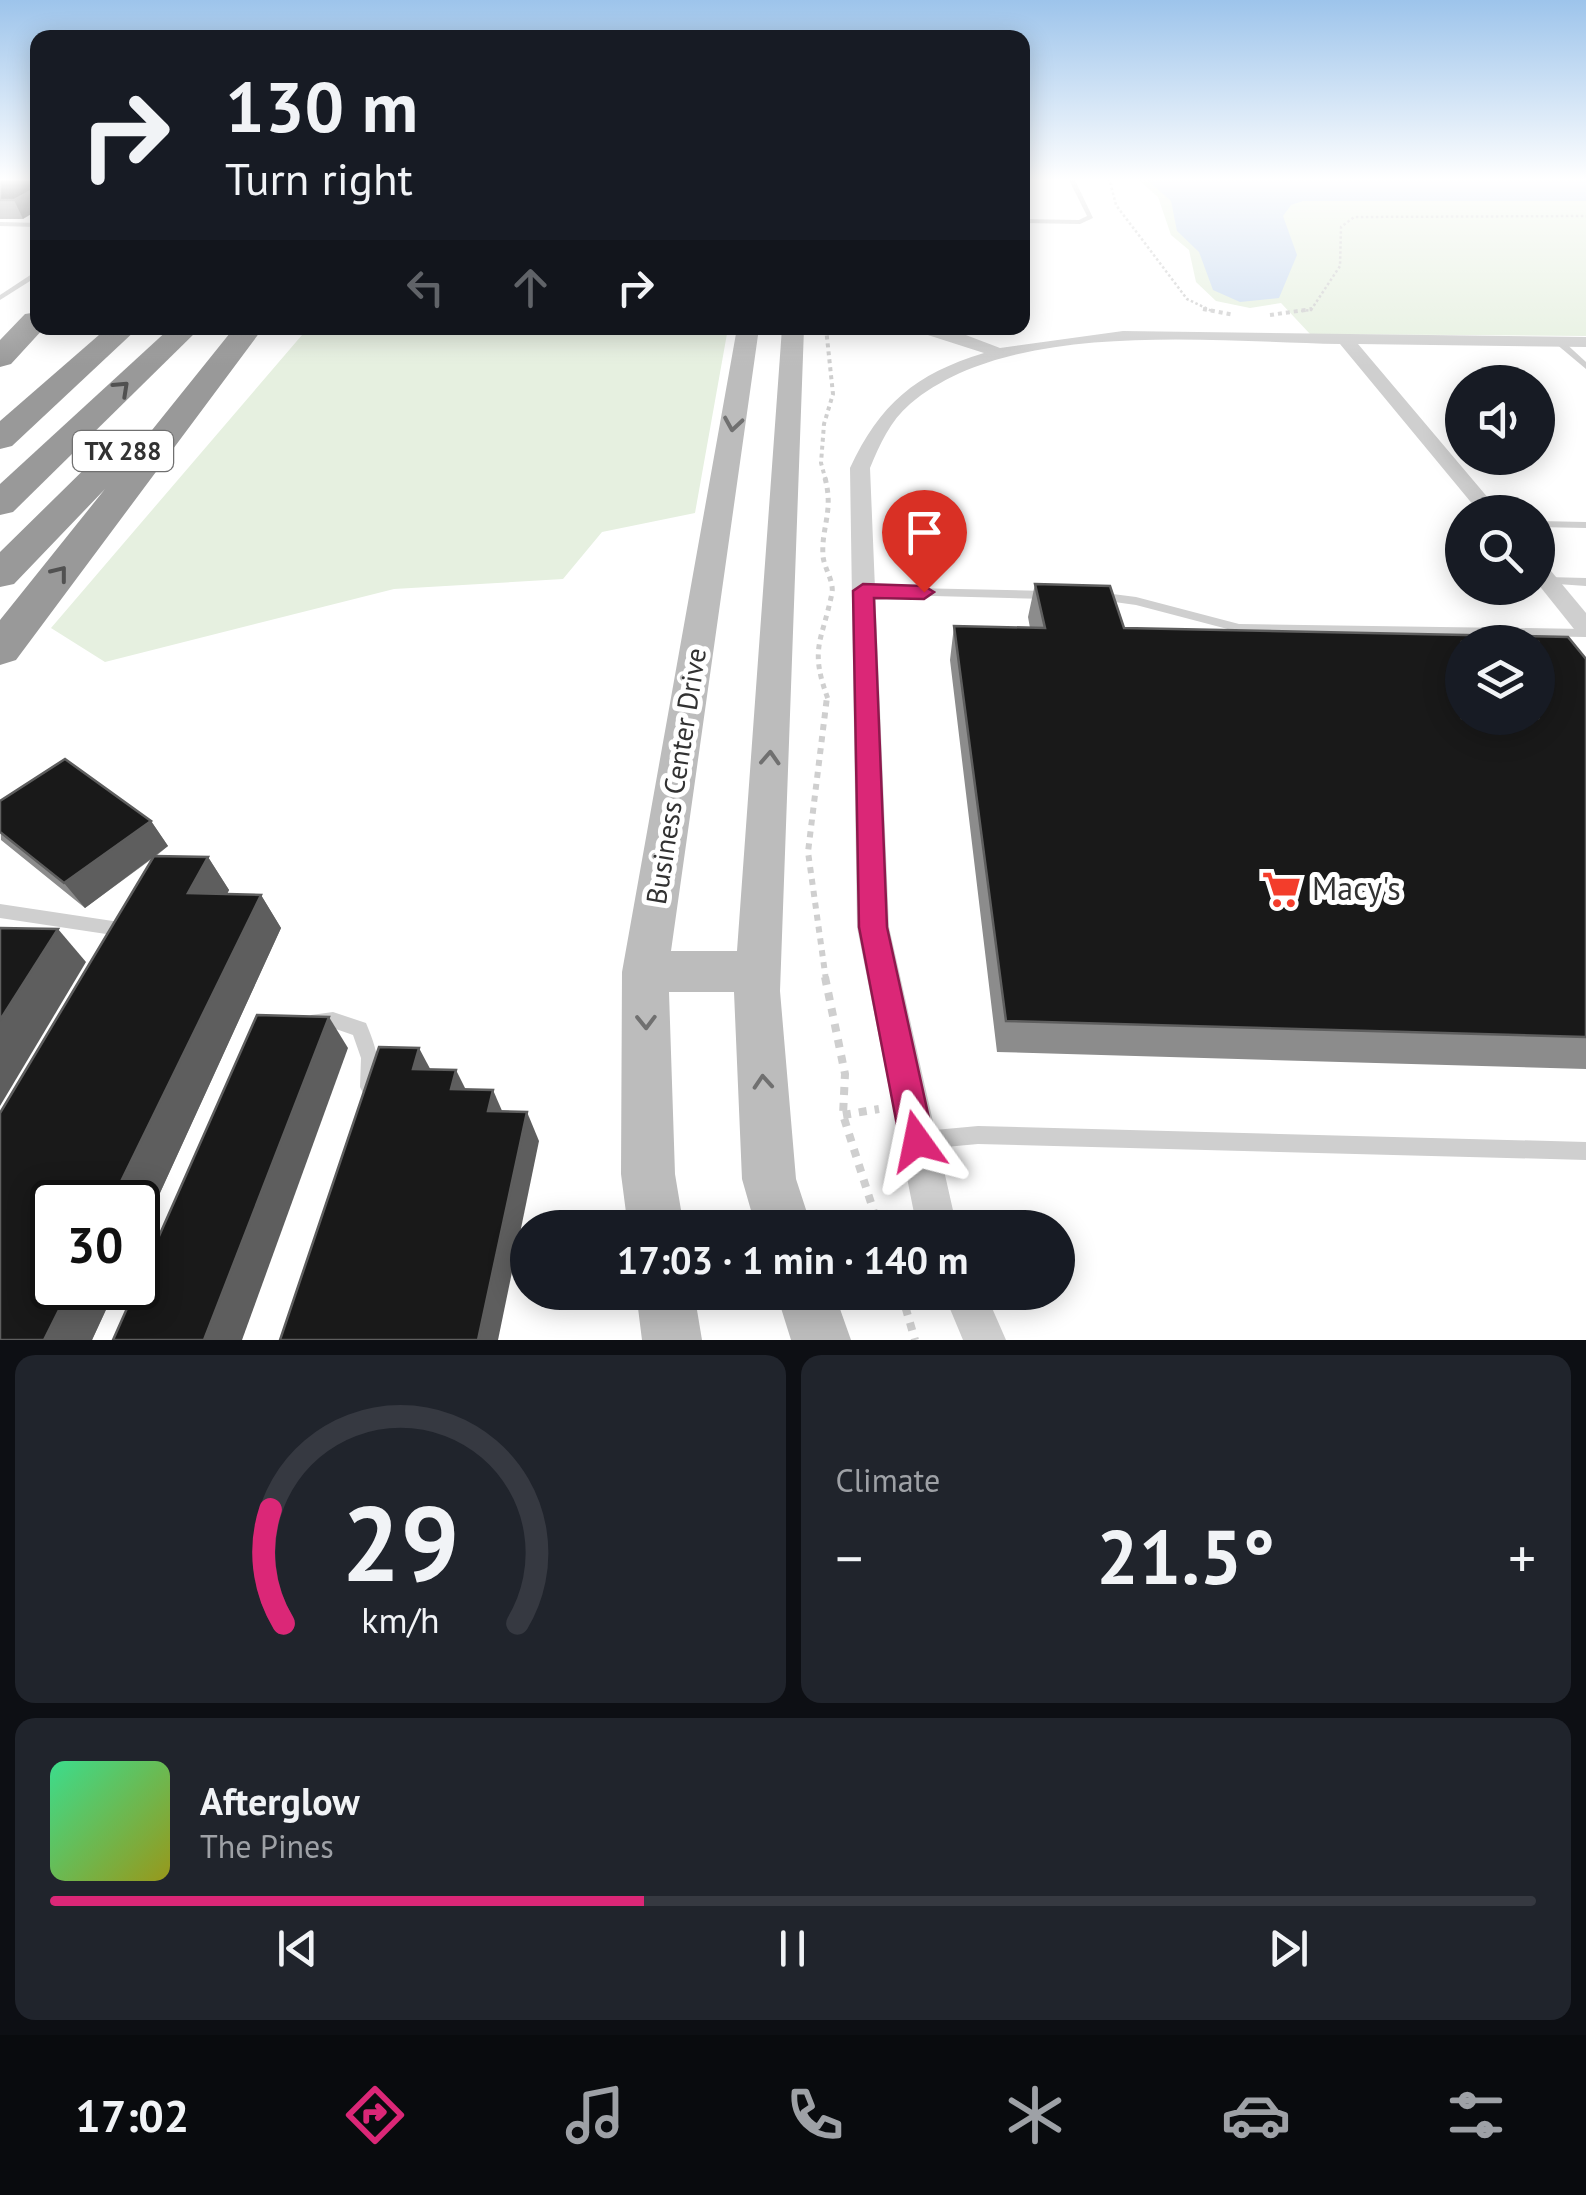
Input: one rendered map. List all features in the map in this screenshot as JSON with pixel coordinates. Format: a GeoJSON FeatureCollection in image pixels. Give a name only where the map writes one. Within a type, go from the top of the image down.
{"type":"FeatureCollection","features":[{"type":"Feature","properties":{"kind":"highway"},"geometry":{"type":"LineString","coordinates":[[0,358],[30,326]]}},
{"type":"Feature","properties":{"kind":"highway"},"geometry":{"type":"LineString","coordinates":[[0,411],[93,335]]}},
{"type":"Feature","properties":{"kind":"highway"},"geometry":{"type":"LineString","coordinates":[[0,439],[116,335]]}},
{"type":"Feature","properties":{"kind":"highway"},"geometry":{"type":"LineString","coordinates":[[0,462],[142,335]]}},
{"type":"Feature","properties":{"kind":"highway"},"geometry":{"type":"LineString","coordinates":[[0,504],[179,335]]}},
{"type":"Feature","properties":{"kind":"highway"},"geometry":{"type":"LineString","coordinates":[[0,542],[60,482],[238,335]]}},
{"type":"Feature","properties":{"kind":"highway","name":"TX 288"},"geometry":{"type":"LineString","coordinates":[[0,575],[240,335]]}},
{"type":"Feature","properties":{"kind":"highway"},"geometry":{"type":"LineString","coordinates":[[0,650],[242,335]]}},
{"type":"Feature","properties":{"kind":"street"},"geometry":{"type":"LineString","coordinates":[[0,346],[30,324]]}},
{"type":"Feature","properties":{"kind":"street","name":"Business Center Drive"},"geometry":{"type":"LineString","coordinates":[[653,1210],[648,1174],[645,972],[747,335]]}},
{"type":"Feature","properties":{"kind":"street"},"geometry":{"type":"LineString","coordinates":[[778,1210],[769,1180],[758,971],[793,335]]}},
{"type":"Feature","properties":{"kind":"street"},"geometry":{"type":"LineString","coordinates":[[953,335],[1001,354]]}},
{"type":"Feature","properties":{"kind":"street"},"geometry":{"type":"LineString","coordinates":[[933,1210],[873,927],[860,468],[875,428],[912,390],[964,364],[1058,341],[1123,336],[1586,342]]}},
{"type":"Feature","properties":{"kind":"street"},"geometry":{"type":"LineString","coordinates":[[1346,339],[1476,495]]}},
{"type":"Feature","properties":{"kind":"street"},"geometry":{"type":"LineString","coordinates":[[1555,592],[1586,630]]}},
{"type":"Feature","properties":{"kind":"street"},"geometry":{"type":"LineString","coordinates":[[645,972],[758,971]]}},
{"type":"Feature","properties":{"kind":"street"},"geometry":{"type":"LineString","coordinates":[[668,1310],[672,1340]]}},
{"type":"Feature","properties":{"kind":"street"},"geometry":{"type":"LineString","coordinates":[[811,1310],[820,1340]]}},
{"type":"Feature","properties":{"kind":"street"},"geometry":{"type":"LineString","coordinates":[[971,1310],[985,1340]]}},
{"type":"Feature","properties":{"kind":"lane"},"geometry":{"type":"LineString","coordinates":[[0,298],[30,277]]}},
{"type":"Feature","properties":{"kind":"lane"},"geometry":{"type":"LineString","coordinates":[[1558,342],[1586,366]]}},
{"type":"Feature","properties":{"kind":"lane"},"geometry":{"type":"LineString","coordinates":[[1555,524],[1586,525]]}},
{"type":"Feature","properties":{"kind":"lane"},"geometry":{"type":"LineString","coordinates":[[1555,578],[1586,582]]}},
{"type":"Feature","properties":{"kind":"lane"},"geometry":{"type":"LineString","coordinates":[[863,591],[1066,596]]}},
{"type":"Feature","properties":{"kind":"lane"},"geometry":{"type":"LineString","coordinates":[[1086,596],[1122,598],[1239,628],[1586,630]]}},
{"type":"Feature","properties":{"kind":"lane"},"geometry":{"type":"LineString","coordinates":[[0,911],[126,930],[117,946]]}},
{"type":"Feature","properties":{"kind":"lane"},"geometry":{"type":"LineString","coordinates":[[289,1021],[333,1020],[360,1028],[370,1058],[369,1091],[363,1109]]}},
{"type":"Feature","properties":{"kind":"lane"},"geometry":{"type":"LineString","coordinates":[[917,1141],[978,1135],[1586,1151]]}},
{"type":"Feature","properties":{"kind":"path"},"geometry":{"type":"LineString","coordinates":[[1143,241],[1186,298],[1205,310],[1246,315]]}},
{"type":"Feature","properties":{"kind":"path"},"geometry":{"type":"LineString","coordinates":[[1259,315],[1298,315],[1311,310],[1340,266],[1341,241]]}},
{"type":"Feature","properties":{"kind":"path"},"geometry":{"type":"LineString","coordinates":[[827,335],[833,394],[824,424],[821,463],[830,502],[823,555],[833,589],[822,621],[816,668],[828,699],[822,714],[823,746],[808,852],[825,977],[845,1074],[843,1115],[873,1210]]}},
{"type":"Feature","properties":{"kind":"path"},"geometry":{"type":"LineString","coordinates":[[906,1310],[914,1340]]}},
{"type":"Feature","properties":{"kind":"green space"},"geometry":{"type":"Polygon","coordinates":[[[1178,241],[1586,241],[1586,336],[1310,334],[1281,303],[1250,308],[1216,301],[1196,282],[1189,250],[1178,241]]]}},
{"type":"Feature","properties":{"kind":"green space"},"geometry":{"type":"Polygon","coordinates":[[[302,335],[727,335],[695,513],[602,532],[563,579],[394,589],[105,662],[51,628],[302,335]]]}},
{"type":"Feature","properties":{"kind":"water"},"geometry":{"type":"Polygon","coordinates":[[[1187,241],[1292,241],[1297,255],[1279,298],[1240,302],[1213,290],[1199,252],[1187,241]]]}},
{"type":"Feature","properties":{"kind":"building","name":"Macy's"},"geometry":{"type":"Polygon","coordinates":[[[1035,584],[1110,586],[1124,628],[1445,635],[1445,735],[1555,735],[1555,637],[1568,637],[1586,659],[1586,1037],[1006,1021],[954,626],[1045,628],[1035,584]]]}},
{"type":"Feature","properties":{"kind":"building"},"geometry":{"type":"Polygon","coordinates":[[[65,759],[151,821],[64,883],[0,832],[0,801],[65,759]]]}},
{"type":"Feature","properties":{"kind":"building"},"geometry":{"type":"Polygon","coordinates":[[[154,856],[208,857],[188,893],[261,895],[122,1180],[30,1180],[30,1310],[59,1310],[44,1340],[0,1340],[0,1113],[154,856]]]}},
{"type":"Feature","properties":{"kind":"building"},"geometry":{"type":"Polygon","coordinates":[[[0,928],[58,929],[0,1020],[0,928]]]}},
{"type":"Feature","properties":{"kind":"building"},"geometry":{"type":"Polygon","coordinates":[[[257,1015],[329,1017],[204,1340],[113,1340],[126,1310],[160,1310],[160,1234],[257,1015]]]}},
{"type":"Feature","properties":{"kind":"building"},"geometry":{"type":"Polygon","coordinates":[[[379,1047],[419,1048],[413,1069],[456,1070],[451,1089],[493,1090],[488,1111],[527,1112],[478,1340],[280,1340],[379,1047]]]}},
{"type":"Feature","properties":{"kind":"place","name":"Macy's"},"geometry":{"type":"Point","coordinates":[1282,889]}},
{"type":"Feature","properties":{"kind":"route"},"geometry":{"type":"LineString","coordinates":[[917,1141],[873,927],[863,591],[924,592]]}}]}
